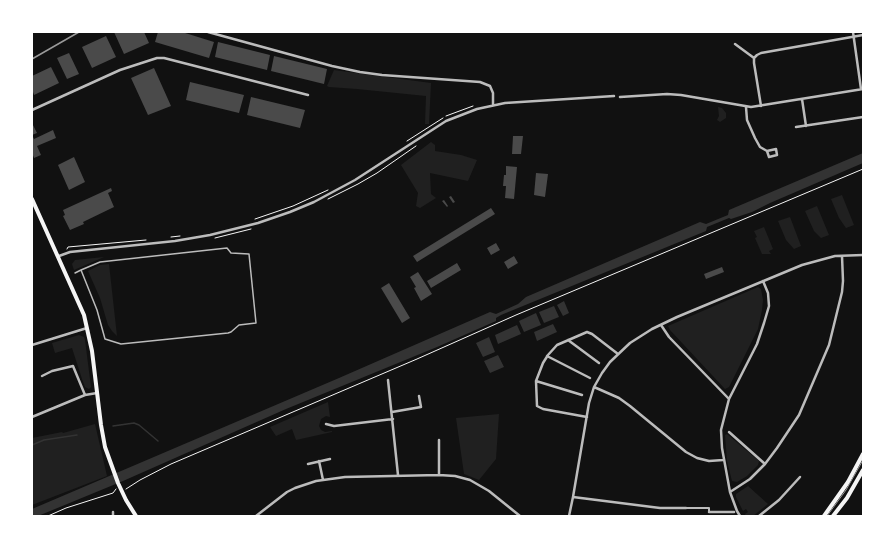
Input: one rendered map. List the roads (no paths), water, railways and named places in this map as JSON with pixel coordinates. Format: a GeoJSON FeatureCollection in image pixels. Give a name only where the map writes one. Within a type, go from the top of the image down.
{"type":"FeatureCollection","features":[{"type":"Feature","properties":{"kind":"main road"},"geometry":{"type":"LineString","coordinates":[[32,198],[80,304],[88,328],[105,447],[118,487],[136,516]]}},
{"type":"Feature","properties":{"kind":"main road"},"geometry":{"type":"LineString","coordinates":[[824,516],[843,491],[863,454]]}},
{"type":"Feature","properties":{"kind":"main road"},"geometry":{"type":"LineString","coordinates":[[833,516],[847,498],[863,470]]}},
{"type":"Feature","properties":{"kind":"street"},"geometry":{"type":"LineString","coordinates":[[208,32],[332,66],[360,72],[480,82],[490,86],[493,93],[493,105]]}},
{"type":"Feature","properties":{"kind":"street"},"geometry":{"type":"LineString","coordinates":[[620,97],[681,95],[746,107],[761,106],[862,89],[853,32]]}},
{"type":"Feature","properties":{"kind":"street"},"geometry":{"type":"LineString","coordinates":[[754,58],[761,53],[863,35]]}},
{"type":"Feature","properties":{"kind":"street"},"geometry":{"type":"LineString","coordinates":[[735,44],[754,58]]}},
{"type":"Feature","properties":{"kind":"street"},"geometry":{"type":"LineString","coordinates":[[32,110],[120,70],[157,58],[165,58],[308,95]]}},
{"type":"Feature","properties":{"kind":"street"},"geometry":{"type":"LineString","coordinates":[[754,58],[761,106]]}},
{"type":"Feature","properties":{"kind":"street"},"geometry":{"type":"LineString","coordinates":[[59,256],[82,250],[192,239],[232,230],[284,214],[314,202],[355,180],[382,164],[424,134],[446,121],[493,105],[512,102],[614,96]]}},
{"type":"Feature","properties":{"kind":"street"},"geometry":{"type":"LineString","coordinates":[[802,99],[806,126]]}},
{"type":"Feature","properties":{"kind":"street"},"geometry":{"type":"LineString","coordinates":[[746,107],[747,120],[755,138],[760,148],[767,151]]}},
{"type":"Feature","properties":{"kind":"street"},"geometry":{"type":"LineString","coordinates":[[796,127],[863,117]]}},
{"type":"Feature","properties":{"kind":"street"},"geometry":{"type":"LineString","coordinates":[[569,516],[594,387],[602,373],[618,354],[642,335],[661,325],[707,304],[810,262],[842,256],[863,255]]}},
{"type":"Feature","properties":{"kind":"street"},"geometry":{"type":"LineString","coordinates":[[730,492],[750,479],[765,464],[799,415],[829,345],[842,292],[842,256]]}},
{"type":"Feature","properties":{"kind":"street"},"geometry":{"type":"LineString","coordinates":[[734,516],[735,512],[723,460],[721,430],[728,399],[757,344],[769,306],[768,293],[764,281]]}},
{"type":"Feature","properties":{"kind":"street"},"geometry":{"type":"LineString","coordinates":[[661,325],[669,337],[728,399]]}},
{"type":"Feature","properties":{"kind":"street"},"geometry":{"type":"LineString","coordinates":[[32,345],[88,328]]}},
{"type":"Feature","properties":{"kind":"street"},"geometry":{"type":"LineString","coordinates":[[587,417],[539,407],[536,403],[536,381],[547,356],[557,345],[589,332],[618,354]]}},
{"type":"Feature","properties":{"kind":"street"},"geometry":{"type":"LineString","coordinates":[[568,340],[599,363]]}},
{"type":"Feature","properties":{"kind":"street"},"geometry":{"type":"LineString","coordinates":[[547,356],[590,378]]}},
{"type":"Feature","properties":{"kind":"street"},"geometry":{"type":"LineString","coordinates":[[42,376],[52,371],[73,366],[85,395]]}},
{"type":"Feature","properties":{"kind":"street"},"geometry":{"type":"LineString","coordinates":[[388,380],[398,475]]}},
{"type":"Feature","properties":{"kind":"street"},"geometry":{"type":"LineString","coordinates":[[536,381],[582,395]]}},
{"type":"Feature","properties":{"kind":"street"},"geometry":{"type":"LineString","coordinates":[[594,387],[619,398],[686,452],[697,458],[723,460]]}},
{"type":"Feature","properties":{"kind":"street"},"geometry":{"type":"LineString","coordinates":[[32,417],[85,395],[97,393]]}},
{"type":"Feature","properties":{"kind":"street"},"geometry":{"type":"LineString","coordinates":[[392,412],[421,407],[419,396]]}},
{"type":"Feature","properties":{"kind":"street"},"geometry":{"type":"LineString","coordinates":[[326,424],[334,426],[393,419]]}},
{"type":"Feature","properties":{"kind":"street"},"geometry":{"type":"LineString","coordinates":[[729,432],[765,464]]}},
{"type":"Feature","properties":{"kind":"street"},"geometry":{"type":"LineString","coordinates":[[439,440],[439,475]]}},
{"type":"Feature","properties":{"kind":"street"},"geometry":{"type":"LineString","coordinates":[[308,464],[330,459]]}},
{"type":"Feature","properties":{"kind":"street"},"geometry":{"type":"LineString","coordinates":[[319,461],[323,480]]}},
{"type":"Feature","properties":{"kind":"street"},"geometry":{"type":"LineString","coordinates":[[256,516],[294,488],[323,480],[398,475],[439,475],[455,476],[470,480],[489,491],[520,516]]}},
{"type":"Feature","properties":{"kind":"street"},"geometry":{"type":"LineString","coordinates":[[759,516],[779,500],[800,477]]}},
{"type":"Feature","properties":{"kind":"street"},"geometry":{"type":"LineString","coordinates":[[573,497],[660,508],[708,508],[709,512],[735,512],[740,516]]}},
{"type":"Feature","properties":{"kind":"lane"},"geometry":{"type":"LineString","coordinates":[[75,273],[81,270],[100,262],[227,248],[231,253],[249,254],[256,323],[239,325],[228,333],[122,344],[105,339],[97,310],[81,270]]}},
{"type":"Feature","properties":{"kind":"waterway"},"geometry":{"type":"LineString","coordinates":[[113,426],[134,423],[139,425],[158,441]]}},
{"type":"Feature","properties":{"kind":"waterway"},"geometry":{"type":"LineString","coordinates":[[32,445],[44,440],[77,435]]}},
{"type":"Feature","properties":{"kind":"tram line"},"geometry":{"type":"LineString","coordinates":[[827,516],[846,490],[863,460]]}},
{"type":"Feature","properties":{"kind":"railway"},"geometry":{"type":"LineString","coordinates":[[32,59],[79,32]]}}]}
